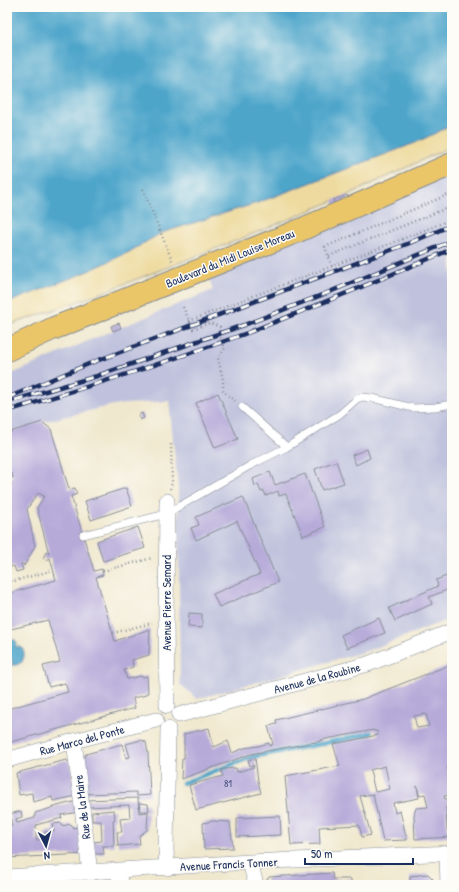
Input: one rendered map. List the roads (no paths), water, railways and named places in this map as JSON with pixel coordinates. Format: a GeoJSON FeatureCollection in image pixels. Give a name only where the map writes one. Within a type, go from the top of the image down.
{"type":"FeatureCollection","features":[{"type":"Feature","properties":{"kind":"main road","name":"Boulevard du Midi Louise Moreau"},"geometry":{"type":"LineString","coordinates":[[7,350],[52,329],[298,231],[452,164]]}},
{"type":"Feature","properties":{"kind":"street","name":"Avenue Pierre Semard"},"geometry":{"type":"LineString","coordinates":[[167,507],[167,706]]}},
{"type":"Feature","properties":{"kind":"street","name":"Avenue de la Roubine"},"geometry":{"type":"LineString","coordinates":[[179,715],[368,664],[452,631]]}},
{"type":"Feature","properties":{"kind":"street"},"geometry":{"type":"LineString","coordinates":[[162,724],[176,725],[179,715],[175,709],[167,706],[159,710],[156,716],[162,724],[167,868]]}},
{"type":"Feature","properties":{"kind":"street","name":"Rue Marco del Ponte"},"geometry":{"type":"LineString","coordinates":[[7,760],[74,741],[162,724]]}},
{"type":"Feature","properties":{"kind":"street","name":"Rue de la Maire"},"geometry":{"type":"LineString","coordinates":[[74,741],[90,872]]}},
{"type":"Feature","properties":{"kind":"street"},"geometry":{"type":"LineString","coordinates":[[448,885],[450,853]]}},
{"type":"Feature","properties":{"kind":"street","name":"Avenue Francis Tonner"},"geometry":{"type":"LineString","coordinates":[[7,877],[90,872],[120,878],[167,868],[250,862],[450,853]]}},
{"type":"Feature","properties":{"kind":"street"},"geometry":{"type":"LineString","coordinates":[[250,862],[256,885]]}},
{"type":"Feature","properties":{"kind":"lane"},"geometry":{"type":"LineString","coordinates":[[83,535],[167,507],[287,447],[340,414],[357,399],[362,397],[413,408],[435,408],[452,404]]}},
{"type":"Feature","properties":{"kind":"lane"},"geometry":{"type":"LineString","coordinates":[[242,407],[287,447]]}},
{"type":"Feature","properties":{"kind":"water"},"geometry":{"type":"Polygon","coordinates":[[[7,7],[452,7],[452,125],[415,143],[257,203],[161,233],[129,252],[84,273],[7,303],[7,7]]]}},
{"type":"Feature","properties":{"kind":"water"},"geometry":{"type":"Polygon","coordinates":[[[7,639],[15,640],[17,642],[15,647],[21,647],[24,651],[22,662],[16,665],[11,665],[12,660],[8,660],[7,662],[7,639]]]}},
{"type":"Feature","properties":{"kind":"waterway"},"geometry":{"type":"LineString","coordinates":[[183,783],[252,757],[371,733]]}},
{"type":"Feature","properties":{"kind":"railway"},"geometry":{"type":"LineString","coordinates":[[7,398],[91,363],[407,244],[452,225]]}},
{"type":"Feature","properties":{"kind":"railway"},"geometry":{"type":"LineString","coordinates":[[15,400],[97,376],[244,325],[327,293],[452,241]]}},
{"type":"Feature","properties":{"kind":"railway"},"geometry":{"type":"LineString","coordinates":[[7,411],[128,374],[247,333],[452,249]]}}]}
